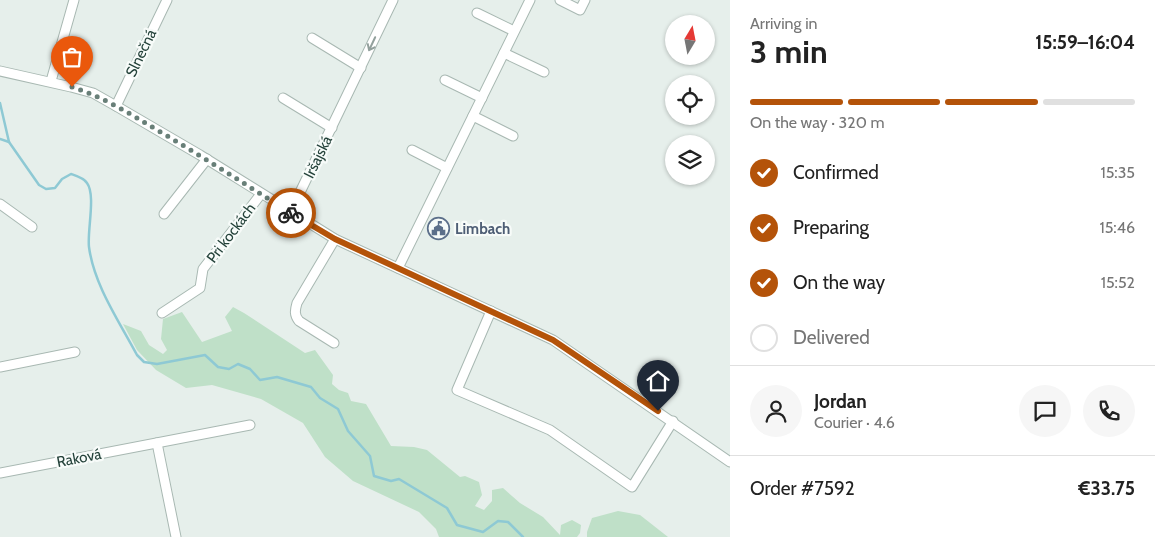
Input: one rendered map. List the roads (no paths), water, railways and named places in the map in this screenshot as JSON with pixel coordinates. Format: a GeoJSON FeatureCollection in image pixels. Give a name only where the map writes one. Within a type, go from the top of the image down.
{"type":"FeatureCollection","features":[{"type":"Feature","properties":{"kind":"street"},"geometry":{"type":"LineString","coordinates":[[51,81],[74,0]]}},
{"type":"Feature","properties":{"kind":"street","name":"Slnečná"},"geometry":{"type":"LineString","coordinates":[[116,106],[167,0]]}},
{"type":"Feature","properties":{"kind":"street","name":"Iršajská"},"geometry":{"type":"LineString","coordinates":[[290,213],[393,0]]}},
{"type":"Feature","properties":{"kind":"street"},"geometry":{"type":"LineString","coordinates":[[398,268],[530,0]]}},
{"type":"Feature","properties":{"kind":"street"},"geometry":{"type":"LineString","coordinates":[[560,0],[580,10],[585,0]]}},
{"type":"Feature","properties":{"kind":"street"},"geometry":{"type":"LineString","coordinates":[[477,13],[514,31]]}},
{"type":"Feature","properties":{"kind":"street"},"geometry":{"type":"LineString","coordinates":[[312,38],[361,68]]}},
{"type":"Feature","properties":{"kind":"street"},"geometry":{"type":"LineString","coordinates":[[504,53],[544,72]]}},
{"type":"Feature","properties":{"kind":"street","name":"Pri kockách"},"geometry":{"type":"LineString","coordinates":[[3,72],[51,81],[92,94],[203,157],[290,213],[335,239],[553,340],[730,462]]}},
{"type":"Feature","properties":{"kind":"street"},"geometry":{"type":"LineString","coordinates":[[445,80],[482,98]]}},
{"type":"Feature","properties":{"kind":"street","name":"Iršajská"},"geometry":{"type":"LineString","coordinates":[[283,98],[332,128]]}},
{"type":"Feature","properties":{"kind":"street"},"geometry":{"type":"LineString","coordinates":[[473,116],[513,136]]}},
{"type":"Feature","properties":{"kind":"street"},"geometry":{"type":"LineString","coordinates":[[412,150],[447,168]]}},
{"type":"Feature","properties":{"kind":"street"},"geometry":{"type":"LineString","coordinates":[[164,214],[203,157]]}},
{"type":"Feature","properties":{"kind":"street","name":"Pri kockách"},"geometry":{"type":"LineString","coordinates":[[162,313],[200,288],[204,270],[261,194]]}},
{"type":"Feature","properties":{"kind":"street"},"geometry":{"type":"LineString","coordinates":[[0,204],[32,227]]}},
{"type":"Feature","properties":{"kind":"street"},"geometry":{"type":"LineString","coordinates":[[334,344],[299,321],[295,310],[297,303],[335,239]]}},
{"type":"Feature","properties":{"kind":"street"},"geometry":{"type":"LineString","coordinates":[[491,311],[457,390],[550,430],[632,487],[673,421]]}},
{"type":"Feature","properties":{"kind":"street"},"geometry":{"type":"LineString","coordinates":[[0,367],[75,352]]}},
{"type":"Feature","properties":{"kind":"street","name":"Raková"},"geometry":{"type":"LineString","coordinates":[[0,473],[250,425]]}},
{"type":"Feature","properties":{"kind":"street"},"geometry":{"type":"LineString","coordinates":[[158,443],[176,537]]}},
{"type":"Feature","properties":{"kind":"waterway"},"geometry":{"type":"LineString","coordinates":[[0,103],[9,142],[39,185],[46,189],[55,188],[62,179],[71,174],[82,178],[87,183],[91,196],[89,247],[96,275],[115,316],[137,355],[144,362],[157,364],[205,355],[218,367],[229,369],[238,364],[250,369],[260,380],[277,377],[311,387],[320,398],[338,409],[348,431],[370,456],[374,476],[391,481],[399,479],[447,508],[457,525],[483,532],[498,521],[508,522],[523,537]]}},
{"type":"Feature","properties":{"kind":"waterway"},"geometry":{"type":"LineString","coordinates":[[0,139],[9,142]]}},
{"type":"Feature","properties":{"kind":"place","name":"Limbach"},"geometry":{"type":"Point","coordinates":[439,229]}}]}
